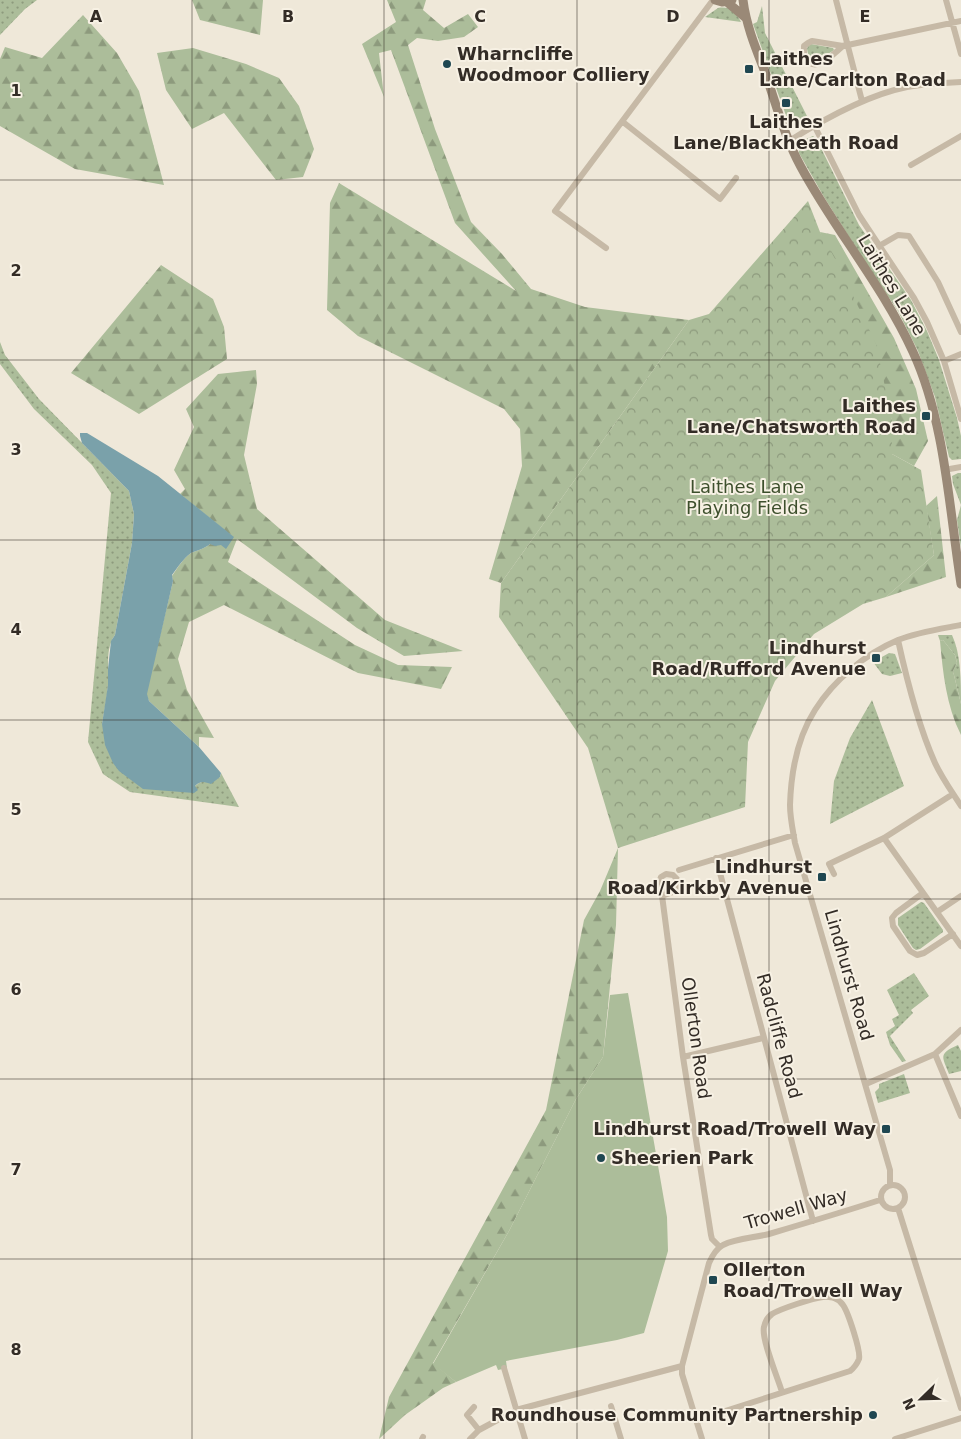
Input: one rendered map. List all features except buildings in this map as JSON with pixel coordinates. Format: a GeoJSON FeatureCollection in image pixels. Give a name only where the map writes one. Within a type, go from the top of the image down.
{"type":"FeatureCollection","features":[{"type":"Feature","properties":{"kind":"main road"},"geometry":{"type":"LineString","coordinates":[[714,0],[730,1],[746,18]]}},
{"type":"Feature","properties":{"kind":"main road","name":"Laithes Lane"},"geometry":{"type":"LineString","coordinates":[[743,0],[746,18],[789,140],[802,168],[839,230],[890,307],[909,344],[928,390],[944,470],[961,584]]}},
{"type":"Feature","properties":{"kind":"street"},"geometry":{"type":"LineString","coordinates":[[606,248],[555,211],[714,0]]}},
{"type":"Feature","properties":{"kind":"street"},"geometry":{"type":"LineString","coordinates":[[836,0],[845,46],[862,101]]}},
{"type":"Feature","properties":{"kind":"street"},"geometry":{"type":"LineString","coordinates":[[946,0],[961,54]]}},
{"type":"Feature","properties":{"kind":"street"},"geometry":{"type":"LineString","coordinates":[[845,46],[827,60],[814,65],[810,64],[804,56],[804,46],[812,41],[845,46],[961,21]]}},
{"type":"Feature","properties":{"kind":"street"},"geometry":{"type":"LineString","coordinates":[[789,140],[862,101],[907,87],[961,82]]}},
{"type":"Feature","properties":{"kind":"street"},"geometry":{"type":"LineString","coordinates":[[622,122],[720,199],[736,178]]}},
{"type":"Feature","properties":{"kind":"street","name":"Laithes Lane"},"geometry":{"type":"LineString","coordinates":[[814,125],[859,215],[914,298],[927,322],[944,360],[961,419]]}},
{"type":"Feature","properties":{"kind":"street"},"geometry":{"type":"LineString","coordinates":[[911,165],[961,136]]}},
{"type":"Feature","properties":{"kind":"street","name":"Laithes Lane"},"geometry":{"type":"LineString","coordinates":[[879,246],[898,235],[909,236],[938,282],[961,332]]}},
{"type":"Feature","properties":{"kind":"street"},"geometry":{"type":"LineString","coordinates":[[944,360],[961,354]]}},
{"type":"Feature","properties":{"kind":"street"},"geometry":{"type":"LineString","coordinates":[[944,470],[961,467]]}},
{"type":"Feature","properties":{"kind":"street","name":"Lindhurst Road"},"geometry":{"type":"LineString","coordinates":[[890,1185],[890,1170],[795,843],[790,806],[793,773],[800,743],[815,710],[850,669],[868,656],[898,640],[961,625]]}},
{"type":"Feature","properties":{"kind":"street"},"geometry":{"type":"LineString","coordinates":[[898,640],[908,680],[935,762],[961,806]]}},
{"type":"Feature","properties":{"kind":"street"},"geometry":{"type":"LineString","coordinates":[[834,874],[829,864],[884,838],[953,794]]}},
{"type":"Feature","properties":{"kind":"street"},"geometry":{"type":"LineString","coordinates":[[679,870],[794,835]]}},
{"type":"Feature","properties":{"kind":"street"},"geometry":{"type":"LineString","coordinates":[[884,838],[961,946]]}},
{"type":"Feature","properties":{"kind":"street","name":"Radcliffe Road"},"geometry":{"type":"LineString","coordinates":[[716,858],[813,1221]]}},
{"type":"Feature","properties":{"kind":"street"},"geometry":{"type":"LineString","coordinates":[[923,893],[892,918],[893,926],[910,951],[918,955],[924,953],[953,934]]}},
{"type":"Feature","properties":{"kind":"street","name":"Ollerton Road"},"geometry":{"type":"LineString","coordinates":[[662,896],[683,1057],[711,1235],[712,1239],[720,1247]]}},
{"type":"Feature","properties":{"kind":"street"},"geometry":{"type":"LineString","coordinates":[[937,912],[961,896]]}},
{"type":"Feature","properties":{"kind":"street"},"geometry":{"type":"LineString","coordinates":[[866,1084],[935,1054],[961,1030]]}},
{"type":"Feature","properties":{"kind":"street"},"geometry":{"type":"LineString","coordinates":[[683,1057],[763,1038]]}},
{"type":"Feature","properties":{"kind":"street"},"geometry":{"type":"LineString","coordinates":[[935,1054],[961,1116]]}},
{"type":"Feature","properties":{"kind":"street"},"geometry":{"type":"LineString","coordinates":[[890,1185],[899,1187],[904,1194],[904,1202],[894,1210],[888,1209],[880,1200],[882,1190],[890,1185]]}},
{"type":"Feature","properties":{"kind":"street","name":"Trowell Way"},"geometry":{"type":"LineString","coordinates":[[720,1247],[730,1242],[813,1221],[880,1200]]}},
{"type":"Feature","properties":{"kind":"street"},"geometry":{"type":"LineString","coordinates":[[898,1208],[961,1408]]}},
{"type":"Feature","properties":{"kind":"street"},"geometry":{"type":"LineString","coordinates":[[702,1439],[682,1374],[682,1366],[709,1263],[720,1247]]}},
{"type":"Feature","properties":{"kind":"street"},"geometry":{"type":"LineString","coordinates":[[697,1420],[850,1371],[859,1358],[859,1349],[846,1310],[842,1303],[835,1298],[828,1296],[820,1297],[780,1310],[772,1314],[767,1320],[764,1328],[764,1337],[782,1392]]}},
{"type":"Feature","properties":{"kind":"street"},"geometry":{"type":"LineString","coordinates":[[470,1439],[479,1430],[516,1410],[682,1366]]}},
{"type":"Feature","properties":{"kind":"street"},"geometry":{"type":"LineString","coordinates":[[504,1368],[524,1439]]}},
{"type":"Feature","properties":{"kind":"street"},"geometry":{"type":"LineString","coordinates":[[611,1406],[621,1439]]}},
{"type":"Feature","properties":{"kind":"street"},"geometry":{"type":"LineString","coordinates":[[474,1407],[467,1415],[479,1430]]}},
{"type":"Feature","properties":{"kind":"street"},"geometry":{"type":"LineString","coordinates":[[895,1439],[961,1418]]}},
{"type":"Feature","properties":{"kind":"green space"},"geometry":{"type":"Polygon","coordinates":[[[0,0],[37,0],[25,9],[0,35],[0,0]]]}},
{"type":"Feature","properties":{"kind":"green space"},"geometry":{"type":"Polygon","coordinates":[[[192,0],[263,0],[260,35],[200,20],[192,0]]]}},
{"type":"Feature","properties":{"kind":"green space"},"geometry":{"type":"Polygon","coordinates":[[[387,0],[426,0],[423,10],[444,28],[468,14],[478,27],[464,37],[438,41],[417,38],[408,45],[435,129],[471,222],[502,254],[531,289],[585,307],[689,320],[501,583],[489,579],[522,466],[520,429],[504,409],[358,336],[327,310],[330,203],[339,183],[516,291],[455,223],[391,50],[379,53],[384,97],[362,44],[396,22],[387,0]]]}},
{"type":"Feature","properties":{"kind":"green space"},"geometry":{"type":"Polygon","coordinates":[[[762,6],[765,33],[811,124],[804,127],[796,128],[788,121],[753,24],[757,22],[762,6]]]}},
{"type":"Feature","properties":{"kind":"green space"},"geometry":{"type":"Polygon","coordinates":[[[718,8],[732,10],[741,22],[705,17],[718,8]]]}},
{"type":"Feature","properties":{"kind":"green space"},"geometry":{"type":"Polygon","coordinates":[[[83,15],[117,53],[139,91],[164,185],[75,169],[0,126],[0,59],[5,47],[42,58],[83,15]]]}},
{"type":"Feature","properties":{"kind":"green space"},"geometry":{"type":"Polygon","coordinates":[[[811,44],[833,48],[834,50],[816,62],[809,59],[807,49],[811,44]]]}},
{"type":"Feature","properties":{"kind":"green space"},"geometry":{"type":"Polygon","coordinates":[[[193,48],[246,64],[279,78],[299,106],[314,149],[303,177],[276,180],[224,113],[192,129],[166,90],[157,53],[193,48]]]}},
{"type":"Feature","properties":{"kind":"green space"},"geometry":{"type":"Polygon","coordinates":[[[813,136],[817,140],[859,225],[911,300],[927,331],[939,360],[957,418],[961,436],[961,459],[952,460],[949,457],[935,397],[918,351],[898,311],[824,197],[799,153],[799,143],[813,136]]]}},
{"type":"Feature","properties":{"kind":"green space","name":"Laithes Lane Playing Fields"},"geometry":{"type":"Polygon","coordinates":[[[808,201],[820,232],[838,264],[876,344],[892,420],[892,454],[921,470],[934,555],[886,597],[863,604],[814,634],[775,681],[748,742],[745,807],[618,848],[588,748],[499,617],[501,583],[689,320],[709,314],[808,201]]]}},
{"type":"Feature","properties":{"kind":"green space"},"geometry":{"type":"Polygon","coordinates":[[[820,232],[835,235],[894,338],[916,389],[928,441],[914,466],[892,454],[892,420],[820,232]]]}},
{"type":"Feature","properties":{"kind":"green space"},"geometry":{"type":"Polygon","coordinates":[[[161,265],[213,299],[224,327],[227,359],[139,414],[71,373],[161,265]]]}},
{"type":"Feature","properties":{"kind":"green space"},"geometry":{"type":"Polygon","coordinates":[[[0,342],[5,355],[39,399],[129,491],[134,514],[132,543],[115,635],[109,652],[108,685],[102,724],[195,786],[205,781],[209,783],[220,777],[221,773],[239,807],[130,792],[103,774],[88,742],[111,493],[92,465],[34,409],[0,364],[0,342]]]}},
{"type":"Feature","properties":{"kind":"green space"},"geometry":{"type":"Polygon","coordinates":[[[256,370],[257,384],[244,455],[257,509],[385,620],[463,651],[404,656],[357,628],[237,539],[228,562],[355,645],[398,665],[452,667],[441,689],[358,673],[224,605],[189,622],[178,659],[187,690],[214,738],[199,737],[199,747],[149,701],[146,694],[173,581],[172,576],[191,553],[210,544],[221,545],[233,537],[180,494],[185,489],[174,470],[194,427],[186,409],[218,374],[256,370]]]}},
{"type":"Feature","properties":{"kind":"green space"},"geometry":{"type":"Polygon","coordinates":[[[961,473],[961,505],[952,476],[961,473]]]}},
{"type":"Feature","properties":{"kind":"green space"},"geometry":{"type":"Polygon","coordinates":[[[937,496],[946,577],[886,597],[934,555],[926,506],[937,496]]]}},
{"type":"Feature","properties":{"kind":"green space"},"geometry":{"type":"Polygon","coordinates":[[[961,505],[961,548],[957,520],[961,505]]]}},
{"type":"Feature","properties":{"kind":"green space"},"geometry":{"type":"Polygon","coordinates":[[[938,635],[952,635],[955,642],[960,668],[961,704],[953,671],[957,663],[955,655],[943,640],[940,641],[938,635]]]}},
{"type":"Feature","properties":{"kind":"green space"},"geometry":{"type":"Polygon","coordinates":[[[943,640],[955,655],[957,663],[953,671],[961,704],[961,735],[946,689],[940,641],[943,640]]]}},
{"type":"Feature","properties":{"kind":"green space"},"geometry":{"type":"Polygon","coordinates":[[[889,653],[895,654],[902,673],[890,676],[882,674],[873,662],[889,653]]]}},
{"type":"Feature","properties":{"kind":"green space"},"geometry":{"type":"Polygon","coordinates":[[[872,700],[904,786],[830,824],[834,781],[850,738],[872,700]]]}},
{"type":"Feature","properties":{"kind":"green space"},"geometry":{"type":"Polygon","coordinates":[[[618,848],[616,925],[603,1057],[576,1099],[509,1231],[433,1363],[456,1382],[443,1388],[405,1415],[379,1439],[389,1397],[546,1110],[584,920],[600,891],[618,848]]]}},
{"type":"Feature","properties":{"kind":"green space"},"geometry":{"type":"Polygon","coordinates":[[[921,902],[924,903],[943,932],[916,950],[898,925],[898,918],[921,902]]]}},
{"type":"Feature","properties":{"kind":"green space"},"geometry":{"type":"Polygon","coordinates":[[[914,973],[929,996],[911,1010],[913,1013],[890,1036],[906,1061],[902,1062],[890,1045],[886,1032],[895,1026],[892,1019],[899,1015],[887,990],[914,973]]]}},
{"type":"Feature","properties":{"kind":"green space","name":"Sheerien Park"},"geometry":{"type":"Polygon","coordinates":[[[628,993],[667,1217],[668,1251],[644,1333],[506,1361],[507,1368],[498,1370],[496,1365],[456,1382],[433,1364],[509,1231],[576,1099],[603,1057],[610,995],[628,993]]]}},
{"type":"Feature","properties":{"kind":"green space"},"geometry":{"type":"Polygon","coordinates":[[[958,1045],[961,1051],[961,1071],[949,1074],[943,1056],[947,1051],[958,1045]]]}},
{"type":"Feature","properties":{"kind":"green space"},"geometry":{"type":"Polygon","coordinates":[[[904,1074],[910,1093],[878,1103],[875,1092],[879,1088],[879,1084],[904,1074]]]}},
{"type":"Feature","properties":{"kind":"water"},"geometry":{"type":"Polygon","coordinates":[[[80,433],[87,433],[158,476],[234,537],[226,549],[221,545],[215,546],[210,544],[191,553],[172,575],[173,581],[147,694],[149,701],[199,747],[221,773],[220,777],[211,784],[203,782],[197,784],[195,786],[198,790],[194,793],[143,789],[119,771],[105,745],[102,724],[108,685],[111,641],[115,635],[132,543],[134,514],[129,491],[82,443],[80,433]]]}},
{"type":"Feature","properties":{"kind":"place","name":"Wharncliffe Woodmoor Colliery"},"geometry":{"type":"Point","coordinates":[447,64]}},
{"type":"Feature","properties":{"kind":"place","name":"Laithes Lane/Carlton Road"},"geometry":{"type":"Point","coordinates":[749,69]}},
{"type":"Feature","properties":{"kind":"place","name":"Laithes Lane/Blackheath Road"},"geometry":{"type":"Point","coordinates":[786,103]}},
{"type":"Feature","properties":{"kind":"place","name":"Laithes Lane/Chatsworth Road"},"geometry":{"type":"Point","coordinates":[926,416]}},
{"type":"Feature","properties":{"kind":"place","name":"Lindhurst Road/Rufford Avenue"},"geometry":{"type":"Point","coordinates":[876,658]}},
{"type":"Feature","properties":{"kind":"place","name":"Lindhurst Road/Kirkby Avenue"},"geometry":{"type":"Point","coordinates":[822,877]}},
{"type":"Feature","properties":{"kind":"place","name":"Lindhurst Road/Trowell Way"},"geometry":{"type":"Point","coordinates":[886,1129]}},
{"type":"Feature","properties":{"kind":"place","name":"Sheerien Park"},"geometry":{"type":"Point","coordinates":[601,1158]}},
{"type":"Feature","properties":{"kind":"place","name":"Ollerton Road/Trowell Way"},"geometry":{"type":"Point","coordinates":[713,1280]}},
{"type":"Feature","properties":{"kind":"place","name":"Roundhouse Community Partnership"},"geometry":{"type":"Point","coordinates":[873,1415]}}]}
